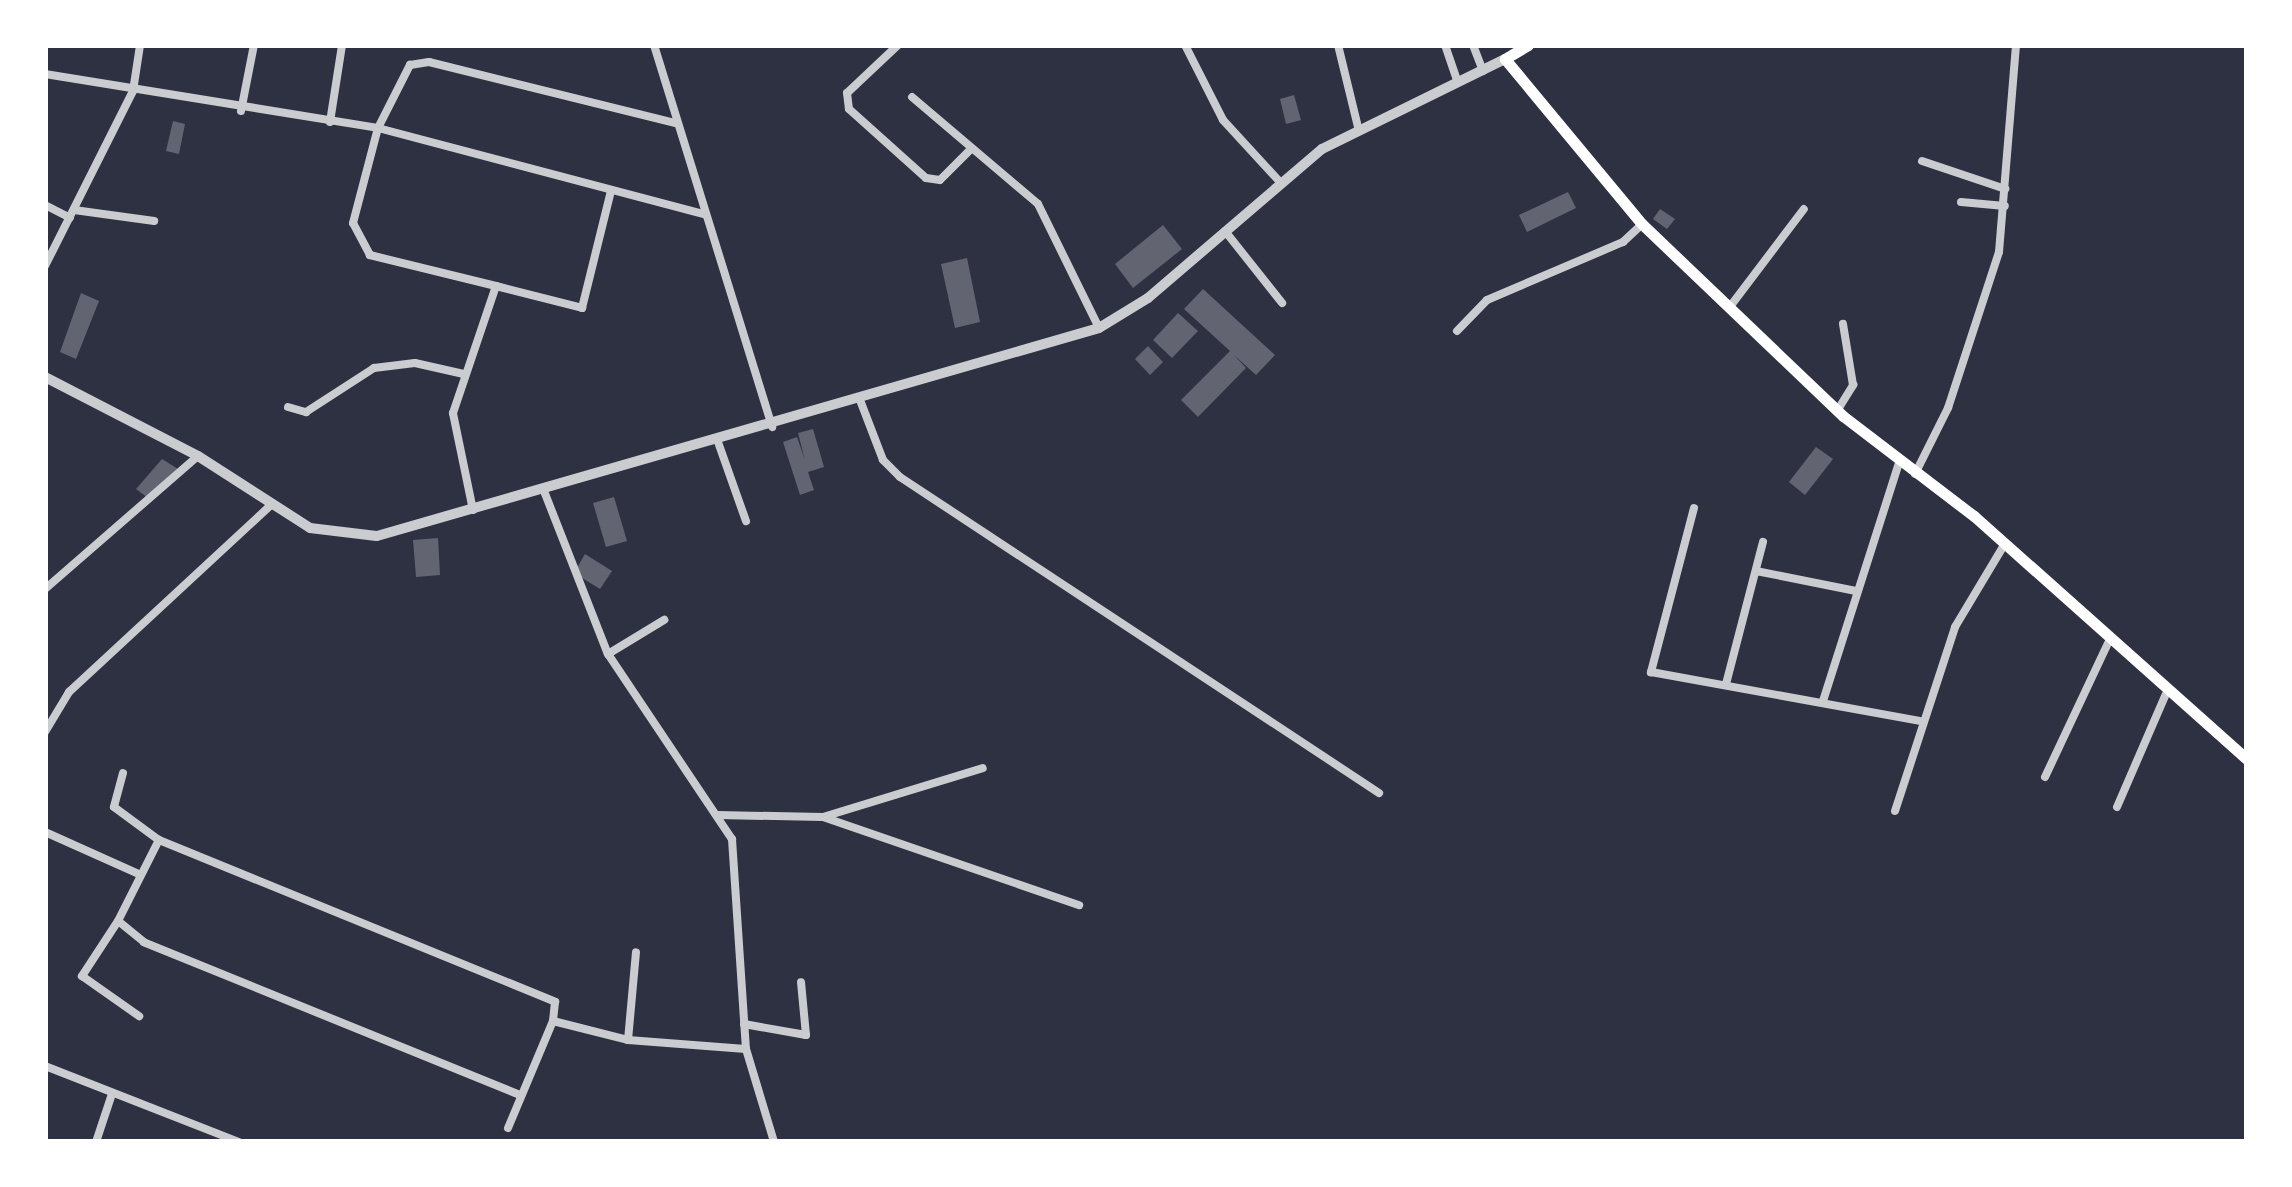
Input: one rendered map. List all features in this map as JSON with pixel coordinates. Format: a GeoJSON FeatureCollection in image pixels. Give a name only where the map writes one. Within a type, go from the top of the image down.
{"type":"FeatureCollection","features":[{"type":"Feature","properties":{"kind":"main road"},"geometry":{"type":"LineString","coordinates":[[1528,45],[1505,58],[1642,224],[1837,410],[2004,545],[2166,694],[2247,759]]}},
{"type":"Feature","properties":{"kind":"street"},"geometry":{"type":"LineString","coordinates":[[45,266],[133,91],[140,45]]}},
{"type":"Feature","properties":{"kind":"street"},"geometry":{"type":"LineString","coordinates":[[241,112],[254,45]]}},
{"type":"Feature","properties":{"kind":"street"},"geometry":{"type":"LineString","coordinates":[[330,122],[342,45]]}},
{"type":"Feature","properties":{"kind":"street"},"geometry":{"type":"LineString","coordinates":[[654,45],[772,427]]}},
{"type":"Feature","properties":{"kind":"street"},"geometry":{"type":"LineString","coordinates":[[898,45],[846,97],[868,130],[931,180],[971,150]]}},
{"type":"Feature","properties":{"kind":"street"},"geometry":{"type":"LineString","coordinates":[[1184,45],[1223,120],[1279,181]]}},
{"type":"Feature","properties":{"kind":"street"},"geometry":{"type":"LineString","coordinates":[[1338,45],[1358,127]]}},
{"type":"Feature","properties":{"kind":"street"},"geometry":{"type":"LineString","coordinates":[[1445,45],[1458,83]]}},
{"type":"Feature","properties":{"kind":"street"},"geometry":{"type":"LineString","coordinates":[[1473,45],[1483,71]]}},
{"type":"Feature","properties":{"kind":"street"},"geometry":{"type":"LineString","coordinates":[[1914,474],[1956,385],[2000,252],[2016,45]]}},
{"type":"Feature","properties":{"kind":"street"},"geometry":{"type":"LineString","coordinates":[[45,377],[198,456],[310,528],[356,538],[473,510],[772,427],[1099,328],[1225,230],[1279,181],[1358,127],[1505,58]]}},
{"type":"Feature","properties":{"kind":"street"},"geometry":{"type":"LineString","coordinates":[[611,191],[582,308],[360,247],[354,206],[378,128],[410,65],[422,62],[676,123]]}},
{"type":"Feature","properties":{"kind":"street"},"geometry":{"type":"LineString","coordinates":[[45,74],[241,112],[378,128],[704,214]]}},
{"type":"Feature","properties":{"kind":"street"},"geometry":{"type":"LineString","coordinates":[[912,97],[1038,204],[1099,328]]}},
{"type":"Feature","properties":{"kind":"street"},"geometry":{"type":"LineString","coordinates":[[1922,161],[2005,189]]}},
{"type":"Feature","properties":{"kind":"street"},"geometry":{"type":"LineString","coordinates":[[1961,202],[2005,206]]}},
{"type":"Feature","properties":{"kind":"street"},"geometry":{"type":"LineString","coordinates":[[45,205],[72,214],[154,221]]}},
{"type":"Feature","properties":{"kind":"street"},"geometry":{"type":"LineString","coordinates":[[1729,308],[1804,209]]}},
{"type":"Feature","properties":{"kind":"street"},"geometry":{"type":"LineString","coordinates":[[1457,332],[1486,300],[1623,242],[1642,224]]}},
{"type":"Feature","properties":{"kind":"street"},"geometry":{"type":"LineString","coordinates":[[1225,230],[1282,302]]}},
{"type":"Feature","properties":{"kind":"street"},"geometry":{"type":"LineString","coordinates":[[473,510],[453,442],[464,374],[496,286]]}},
{"type":"Feature","properties":{"kind":"street"},"geometry":{"type":"LineString","coordinates":[[1837,410],[1853,384],[1843,324]]}},
{"type":"Feature","properties":{"kind":"street"},"geometry":{"type":"LineString","coordinates":[[288,407],[306,412],[374,368],[415,363],[464,374]]}},
{"type":"Feature","properties":{"kind":"street"},"geometry":{"type":"LineString","coordinates":[[860,400],[882,460],[900,477],[1248,711],[1379,793]]}},
{"type":"Feature","properties":{"kind":"street"},"geometry":{"type":"LineString","coordinates":[[718,442],[746,521]]}},
{"type":"Feature","properties":{"kind":"street"},"geometry":{"type":"LineString","coordinates":[[45,589],[198,456]]}},
{"type":"Feature","properties":{"kind":"street"},"geometry":{"type":"LineString","coordinates":[[1823,700],[1899,463]]}},
{"type":"Feature","properties":{"kind":"street"},"geometry":{"type":"LineString","coordinates":[[544,491],[608,654],[717,815],[739,866],[746,1049],[774,1142]]}},
{"type":"Feature","properties":{"kind":"street"},"geometry":{"type":"LineString","coordinates":[[45,732],[68,692],[272,504]]}},
{"type":"Feature","properties":{"kind":"street"},"geometry":{"type":"LineString","coordinates":[[1694,508],[1648,668],[1920,721]]}},
{"type":"Feature","properties":{"kind":"street"},"geometry":{"type":"LineString","coordinates":[[1726,684],[1764,542]]}},
{"type":"Feature","properties":{"kind":"street"},"geometry":{"type":"LineString","coordinates":[[1895,812],[1920,721],[1961,614],[2004,545]]}},
{"type":"Feature","properties":{"kind":"street"},"geometry":{"type":"LineString","coordinates":[[1756,572],[1856,591]]}},
{"type":"Feature","properties":{"kind":"street"},"geometry":{"type":"LineString","coordinates":[[608,654],[664,620]]}},
{"type":"Feature","properties":{"kind":"street"},"geometry":{"type":"LineString","coordinates":[[2046,778],[2108,642]]}},
{"type":"Feature","properties":{"kind":"street"},"geometry":{"type":"LineString","coordinates":[[2117,807],[2166,694]]}},
{"type":"Feature","properties":{"kind":"street"},"geometry":{"type":"LineString","coordinates":[[717,815],[822,817],[983,768]]}},
{"type":"Feature","properties":{"kind":"street"},"geometry":{"type":"LineString","coordinates":[[123,773],[114,807],[159,840],[554,1002],[553,1020],[508,1128]]}},
{"type":"Feature","properties":{"kind":"street"},"geometry":{"type":"LineString","coordinates":[[822,817],[1078,906]]}},
{"type":"Feature","properties":{"kind":"street"},"geometry":{"type":"LineString","coordinates":[[45,832],[140,874]]}},
{"type":"Feature","properties":{"kind":"street"},"geometry":{"type":"LineString","coordinates":[[139,1016],[82,976],[118,921],[159,840]]}},
{"type":"Feature","properties":{"kind":"street"},"geometry":{"type":"LineString","coordinates":[[118,921],[180,961],[520,1095]]}},
{"type":"Feature","properties":{"kind":"street"},"geometry":{"type":"LineString","coordinates":[[628,1040],[636,952]]}},
{"type":"Feature","properties":{"kind":"street"},"geometry":{"type":"LineString","coordinates":[[744,1024],[806,1035],[802,982]]}},
{"type":"Feature","properties":{"kind":"street"},"geometry":{"type":"LineString","coordinates":[[553,1020],[628,1040],[746,1049]]}},
{"type":"Feature","properties":{"kind":"street"},"geometry":{"type":"LineString","coordinates":[[45,1066],[240,1142]]}},
{"type":"Feature","properties":{"kind":"street"},"geometry":{"type":"LineString","coordinates":[[96,1142],[112,1094]]}},
{"type":"Feature","properties":{"kind":"building"},"geometry":{"type":"Polygon","coordinates":[[[1294,95],[1301,120],[1286,124],[1280,99],[1294,95]]]}},
{"type":"Feature","properties":{"kind":"building"},"geometry":{"type":"Polygon","coordinates":[[[173,121],[185,124],[179,154],[166,151],[173,121]]]}},
{"type":"Feature","properties":{"kind":"building"},"geometry":{"type":"Polygon","coordinates":[[[1568,192],[1576,208],[1527,232],[1519,215],[1568,192]]]}},
{"type":"Feature","properties":{"kind":"building"},"geometry":{"type":"Polygon","coordinates":[[[1660,209],[1675,219],[1667,229],[1653,219],[1660,209]]]}},
{"type":"Feature","properties":{"kind":"building"},"geometry":{"type":"Polygon","coordinates":[[[1163,225],[1182,249],[1133,288],[1115,264],[1163,225]]]}},
{"type":"Feature","properties":{"kind":"building"},"geometry":{"type":"Polygon","coordinates":[[[967,258],[980,322],[955,328],[941,264],[967,258]]]}},
{"type":"Feature","properties":{"kind":"building"},"geometry":{"type":"Polygon","coordinates":[[[1203,289],[1275,355],[1256,375],[1234,355],[1246,368],[1198,417],[1181,400],[1230,351],[1184,309],[1203,289]]]}},
{"type":"Feature","properties":{"kind":"building"},"geometry":{"type":"Polygon","coordinates":[[[81,293],[99,301],[76,359],[60,352],[81,293]]]}},
{"type":"Feature","properties":{"kind":"building"},"geometry":{"type":"Polygon","coordinates":[[[1178,313],[1198,331],[1172,358],[1153,340],[1178,313]]]}},
{"type":"Feature","properties":{"kind":"building"},"geometry":{"type":"Polygon","coordinates":[[[1148,346],[1163,362],[1150,375],[1135,359],[1148,346]]]}},
{"type":"Feature","properties":{"kind":"building"},"geometry":{"type":"Polygon","coordinates":[[[813,429],[824,467],[808,472],[814,490],[800,495],[783,442],[797,437],[805,460],[798,433],[813,429]]]}},
{"type":"Feature","properties":{"kind":"building"},"geometry":{"type":"Polygon","coordinates":[[[1816,447],[1833,459],[1805,495],[1789,482],[1816,447]]]}},
{"type":"Feature","properties":{"kind":"building"},"geometry":{"type":"Polygon","coordinates":[[[162,459],[178,469],[148,498],[136,489],[162,459]]]}},
{"type":"Feature","properties":{"kind":"building"},"geometry":{"type":"Polygon","coordinates":[[[614,497],[627,541],[606,547],[593,503],[614,497]]]}},
{"type":"Feature","properties":{"kind":"building"},"geometry":{"type":"Polygon","coordinates":[[[438,538],[440,575],[416,577],[413,540],[438,538]]]}},
{"type":"Feature","properties":{"kind":"building"},"geometry":{"type":"Polygon","coordinates":[[[585,554],[612,571],[600,589],[574,573],[585,554]]]}}]}
